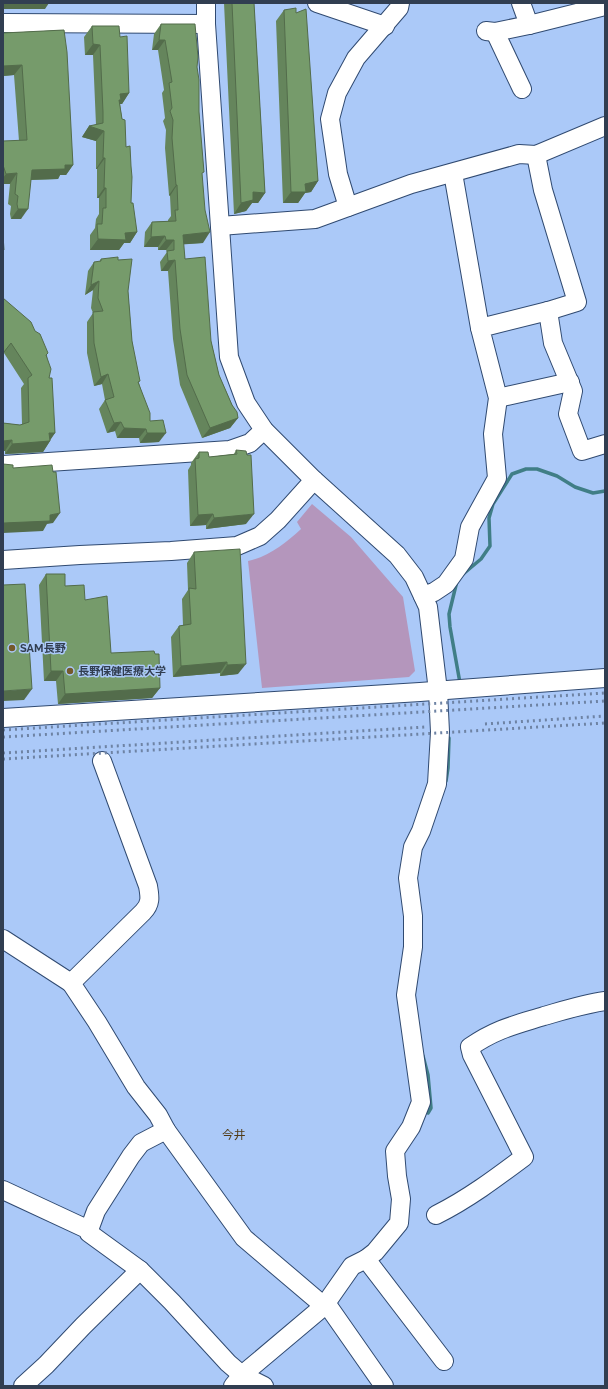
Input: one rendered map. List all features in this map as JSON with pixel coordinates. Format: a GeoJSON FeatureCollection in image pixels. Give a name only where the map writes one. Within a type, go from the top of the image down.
{"type":"FeatureCollection","features":[{"type":"Feature","properties":{"kind":"street"},"geometry":{"type":"LineString","coordinates":[[206,3],[206,24],[229,357],[246,403],[264,430],[314,480],[397,555],[414,577],[428,608],[438,691],[440,732],[437,784],[421,831],[413,847],[408,878],[413,916],[413,947],[406,995],[421,1102],[411,1127],[395,1151],[401,1199],[399,1222],[375,1252],[366,1260],[352,1266],[325,1305],[238,1381]]}},
{"type":"Feature","properties":{"kind":"street"},"geometry":{"type":"LineString","coordinates":[[318,3],[385,26]]}},
{"type":"Feature","properties":{"kind":"street"},"geometry":{"type":"LineString","coordinates":[[348,207],[338,174],[330,119],[337,93],[352,64],[385,26],[399,8],[400,3]]}},
{"type":"Feature","properties":{"kind":"street"},"geometry":{"type":"LineString","coordinates":[[521,3],[529,25]]}},
{"type":"Feature","properties":{"kind":"street"},"geometry":{"type":"LineString","coordinates":[[522,89],[490,32],[602,9]]}},
{"type":"Feature","properties":{"kind":"street"},"geometry":{"type":"LineString","coordinates":[[3,23],[206,24]]}},
{"type":"Feature","properties":{"kind":"street"},"geometry":{"type":"LineString","coordinates":[[220,226],[315,220],[411,184],[520,154],[536,155],[605,126]]}},
{"type":"Feature","properties":{"kind":"street"},"geometry":{"type":"LineString","coordinates":[[480,328],[577,302],[543,190],[536,155]]}},
{"type":"Feature","properties":{"kind":"street"},"geometry":{"type":"LineString","coordinates":[[423,596],[434,592],[446,584],[464,559],[470,526],[497,478],[492,434],[498,398],[480,328],[453,173]]}},
{"type":"Feature","properties":{"kind":"street"},"geometry":{"type":"LineString","coordinates":[[548,311],[553,343],[573,391],[568,414],[582,451],[605,444]]}},
{"type":"Feature","properties":{"kind":"street"},"geometry":{"type":"LineString","coordinates":[[498,398],[570,382]]}},
{"type":"Feature","properties":{"kind":"street"},"geometry":{"type":"LineString","coordinates":[[3,465],[230,450],[250,443],[264,430]]}},
{"type":"Feature","properties":{"kind":"street"},"geometry":{"type":"LineString","coordinates":[[3,560],[236,546],[260,536],[278,520],[314,480]]}},
{"type":"Feature","properties":{"kind":"street"},"geometry":{"type":"LineString","coordinates":[[3,718],[438,691],[605,678]]}},
{"type":"Feature","properties":{"kind":"street"},"geometry":{"type":"LineString","coordinates":[[71,983],[147,908],[150,901],[148,886],[102,761]]}},
{"type":"Feature","properties":{"kind":"street"},"geometry":{"type":"LineString","coordinates":[[3,939],[71,983],[97,1022],[136,1087],[158,1115],[166,1130],[244,1238],[325,1305],[384,1386]]}},
{"type":"Feature","properties":{"kind":"street"},"geometry":{"type":"LineString","coordinates":[[436,1215],[456,1205],[483,1188],[524,1157],[472,1055],[470,1047],[486,1036],[504,1028],[578,1006],[605,1001]]}},
{"type":"Feature","properties":{"kind":"street"},"geometry":{"type":"LineString","coordinates":[[89,1230],[96,1211],[141,1143],[166,1130]]}},
{"type":"Feature","properties":{"kind":"street"},"geometry":{"type":"LineString","coordinates":[[3,1190],[89,1230],[90,1233],[140,1270],[172,1302],[228,1363],[238,1381]]}},
{"type":"Feature","properties":{"kind":"street"},"geometry":{"type":"LineString","coordinates":[[366,1260],[444,1361]]}},
{"type":"Feature","properties":{"kind":"street"},"geometry":{"type":"LineString","coordinates":[[29,1384],[83,1326],[140,1270]]}},
{"type":"Feature","properties":{"kind":"street"},"geometry":{"type":"LineString","coordinates":[[238,1381],[264,1386]]}},
{"type":"Feature","properties":{"kind":"shaded area"},"geometry":{"type":"Polygon","coordinates":[[[312,504],[351,537],[403,597],[415,671],[409,677],[262,688],[248,561],[270,553],[301,529],[297,522],[312,504]]]}},
{"type":"Feature","properties":{"kind":"building"},"geometry":{"type":"Polygon","coordinates":[[[232,3],[254,3],[265,193],[253,192],[253,200],[241,203],[232,3]]]}},
{"type":"Feature","properties":{"kind":"building"},"geometry":{"type":"Polygon","coordinates":[[[296,8],[296,13],[306,9],[318,181],[305,184],[306,192],[291,192],[284,10],[296,8]]]}},
{"type":"Feature","properties":{"kind":"building"},"geometry":{"type":"Polygon","coordinates":[[[161,24],[195,24],[198,57],[199,112],[204,172],[202,173],[205,210],[210,232],[183,235],[185,259],[205,257],[211,341],[219,375],[232,405],[237,412],[238,418],[210,428],[187,375],[180,329],[175,260],[168,261],[167,251],[174,250],[174,240],[166,240],[165,236],[151,237],[152,222],[176,221],[175,210],[178,210],[172,138],[173,120],[170,111],[172,108],[169,83],[172,82],[165,40],[159,40],[161,24]]]}},
{"type":"Feature","properties":{"kind":"building"},"geometry":{"type":"Polygon","coordinates":[[[92,26],[119,26],[120,37],[127,36],[129,93],[120,94],[121,100],[119,100],[122,119],[125,120],[126,147],[130,146],[132,177],[131,203],[133,203],[137,232],[125,233],[126,240],[98,239],[97,224],[102,224],[103,208],[106,208],[106,188],[104,188],[104,131],[89,126],[103,123],[100,45],[93,44],[92,26]]]}},
{"type":"Feature","properties":{"kind":"building"},"geometry":{"type":"Polygon","coordinates":[[[64,30],[67,52],[73,165],[65,165],[65,169],[32,170],[28,209],[18,209],[18,196],[15,194],[17,173],[6,174],[3,165],[3,141],[27,140],[22,65],[3,66],[3,33],[64,30]]]}},
{"type":"Feature","properties":{"kind":"building"},"geometry":{"type":"Polygon","coordinates":[[[118,257],[118,260],[132,259],[128,291],[132,341],[140,381],[138,382],[150,413],[150,421],[163,420],[166,433],[147,433],[146,429],[124,428],[121,422],[114,423],[105,400],[114,397],[108,374],[101,377],[94,343],[93,312],[103,311],[98,298],[99,281],[91,285],[94,262],[101,261],[101,259],[118,257]]]}},
{"type":"Feature","properties":{"kind":"building"},"geometry":{"type":"Polygon","coordinates":[[[3,298],[31,322],[35,331],[40,334],[48,353],[46,355],[51,369],[49,378],[52,378],[55,433],[49,433],[50,441],[12,444],[12,440],[3,441],[3,423],[20,425],[29,422],[28,378],[32,375],[11,343],[4,352],[3,351],[3,298]]]}},
{"type":"Feature","properties":{"kind":"building"},"geometry":{"type":"Polygon","coordinates":[[[236,450],[246,451],[247,455],[251,455],[254,514],[214,518],[213,514],[198,515],[195,459],[199,458],[199,452],[208,452],[209,457],[237,454],[236,450]]]}},
{"type":"Feature","properties":{"kind":"building"},"geometry":{"type":"Polygon","coordinates":[[[3,464],[13,465],[13,468],[52,465],[53,472],[56,472],[60,513],[50,515],[50,521],[3,523],[3,464]]]}},
{"type":"Feature","properties":{"kind":"building"},"geometry":{"type":"Polygon","coordinates":[[[240,549],[246,664],[227,665],[227,662],[181,666],[179,626],[191,624],[189,588],[196,589],[194,552],[240,549]]]}},
{"type":"Feature","properties":{"kind":"building"},"geometry":{"type":"Polygon","coordinates":[[[46,574],[65,574],[65,586],[84,585],[85,600],[107,596],[111,653],[154,651],[155,654],[159,654],[160,688],[65,694],[63,671],[51,671],[46,574]]]}},
{"type":"Feature","properties":{"kind":"building","name":"SAM長野"},"geometry":{"type":"Polygon","coordinates":[[[25,584],[32,689],[3,691],[3,585],[25,584]]]}},
{"type":"Feature","properties":{"kind":"waterway"},"geometry":{"type":"LineString","coordinates":[[462,575],[481,559],[490,546],[489,518],[493,504],[512,474],[526,469],[537,469],[557,476],[575,487],[593,493],[605,491]]}},
{"type":"Feature","properties":{"kind":"waterway"},"geometry":{"type":"LineString","coordinates":[[457,581],[449,614],[460,683]]}},
{"type":"Feature","properties":{"kind":"waterway"},"geometry":{"type":"LineString","coordinates":[[446,781],[449,738]]}},
{"type":"Feature","properties":{"kind":"waterway"},"geometry":{"type":"LineString","coordinates":[[423,1056],[428,1075],[431,1108],[428,1113]]}},
{"type":"Feature","properties":{"kind":"railway"},"geometry":{"type":"LineString","coordinates":[[3,730],[605,693]]}},
{"type":"Feature","properties":{"kind":"railway"},"geometry":{"type":"LineString","coordinates":[[3,737],[605,701]]}},
{"type":"Feature","properties":{"kind":"railway"},"geometry":{"type":"LineString","coordinates":[[485,724],[605,716]]}},
{"type":"Feature","properties":{"kind":"railway"},"geometry":{"type":"LineString","coordinates":[[3,759],[605,723]]}},
{"type":"Feature","properties":{"kind":"railway"},"geometry":{"type":"LineString","coordinates":[[3,753],[425,727]]}},
{"type":"Feature","properties":{"kind":"place","name":"SAM長野"},"geometry":{"type":"Point","coordinates":[12,648]}},
{"type":"Feature","properties":{"kind":"place","name":"長野保健医療大学"},"geometry":{"type":"Point","coordinates":[70,671]}},
{"type":"Feature","properties":{"kind":"district","name":"今井"},"geometry":{"type":"Point","coordinates":[234,1135]}}]}
